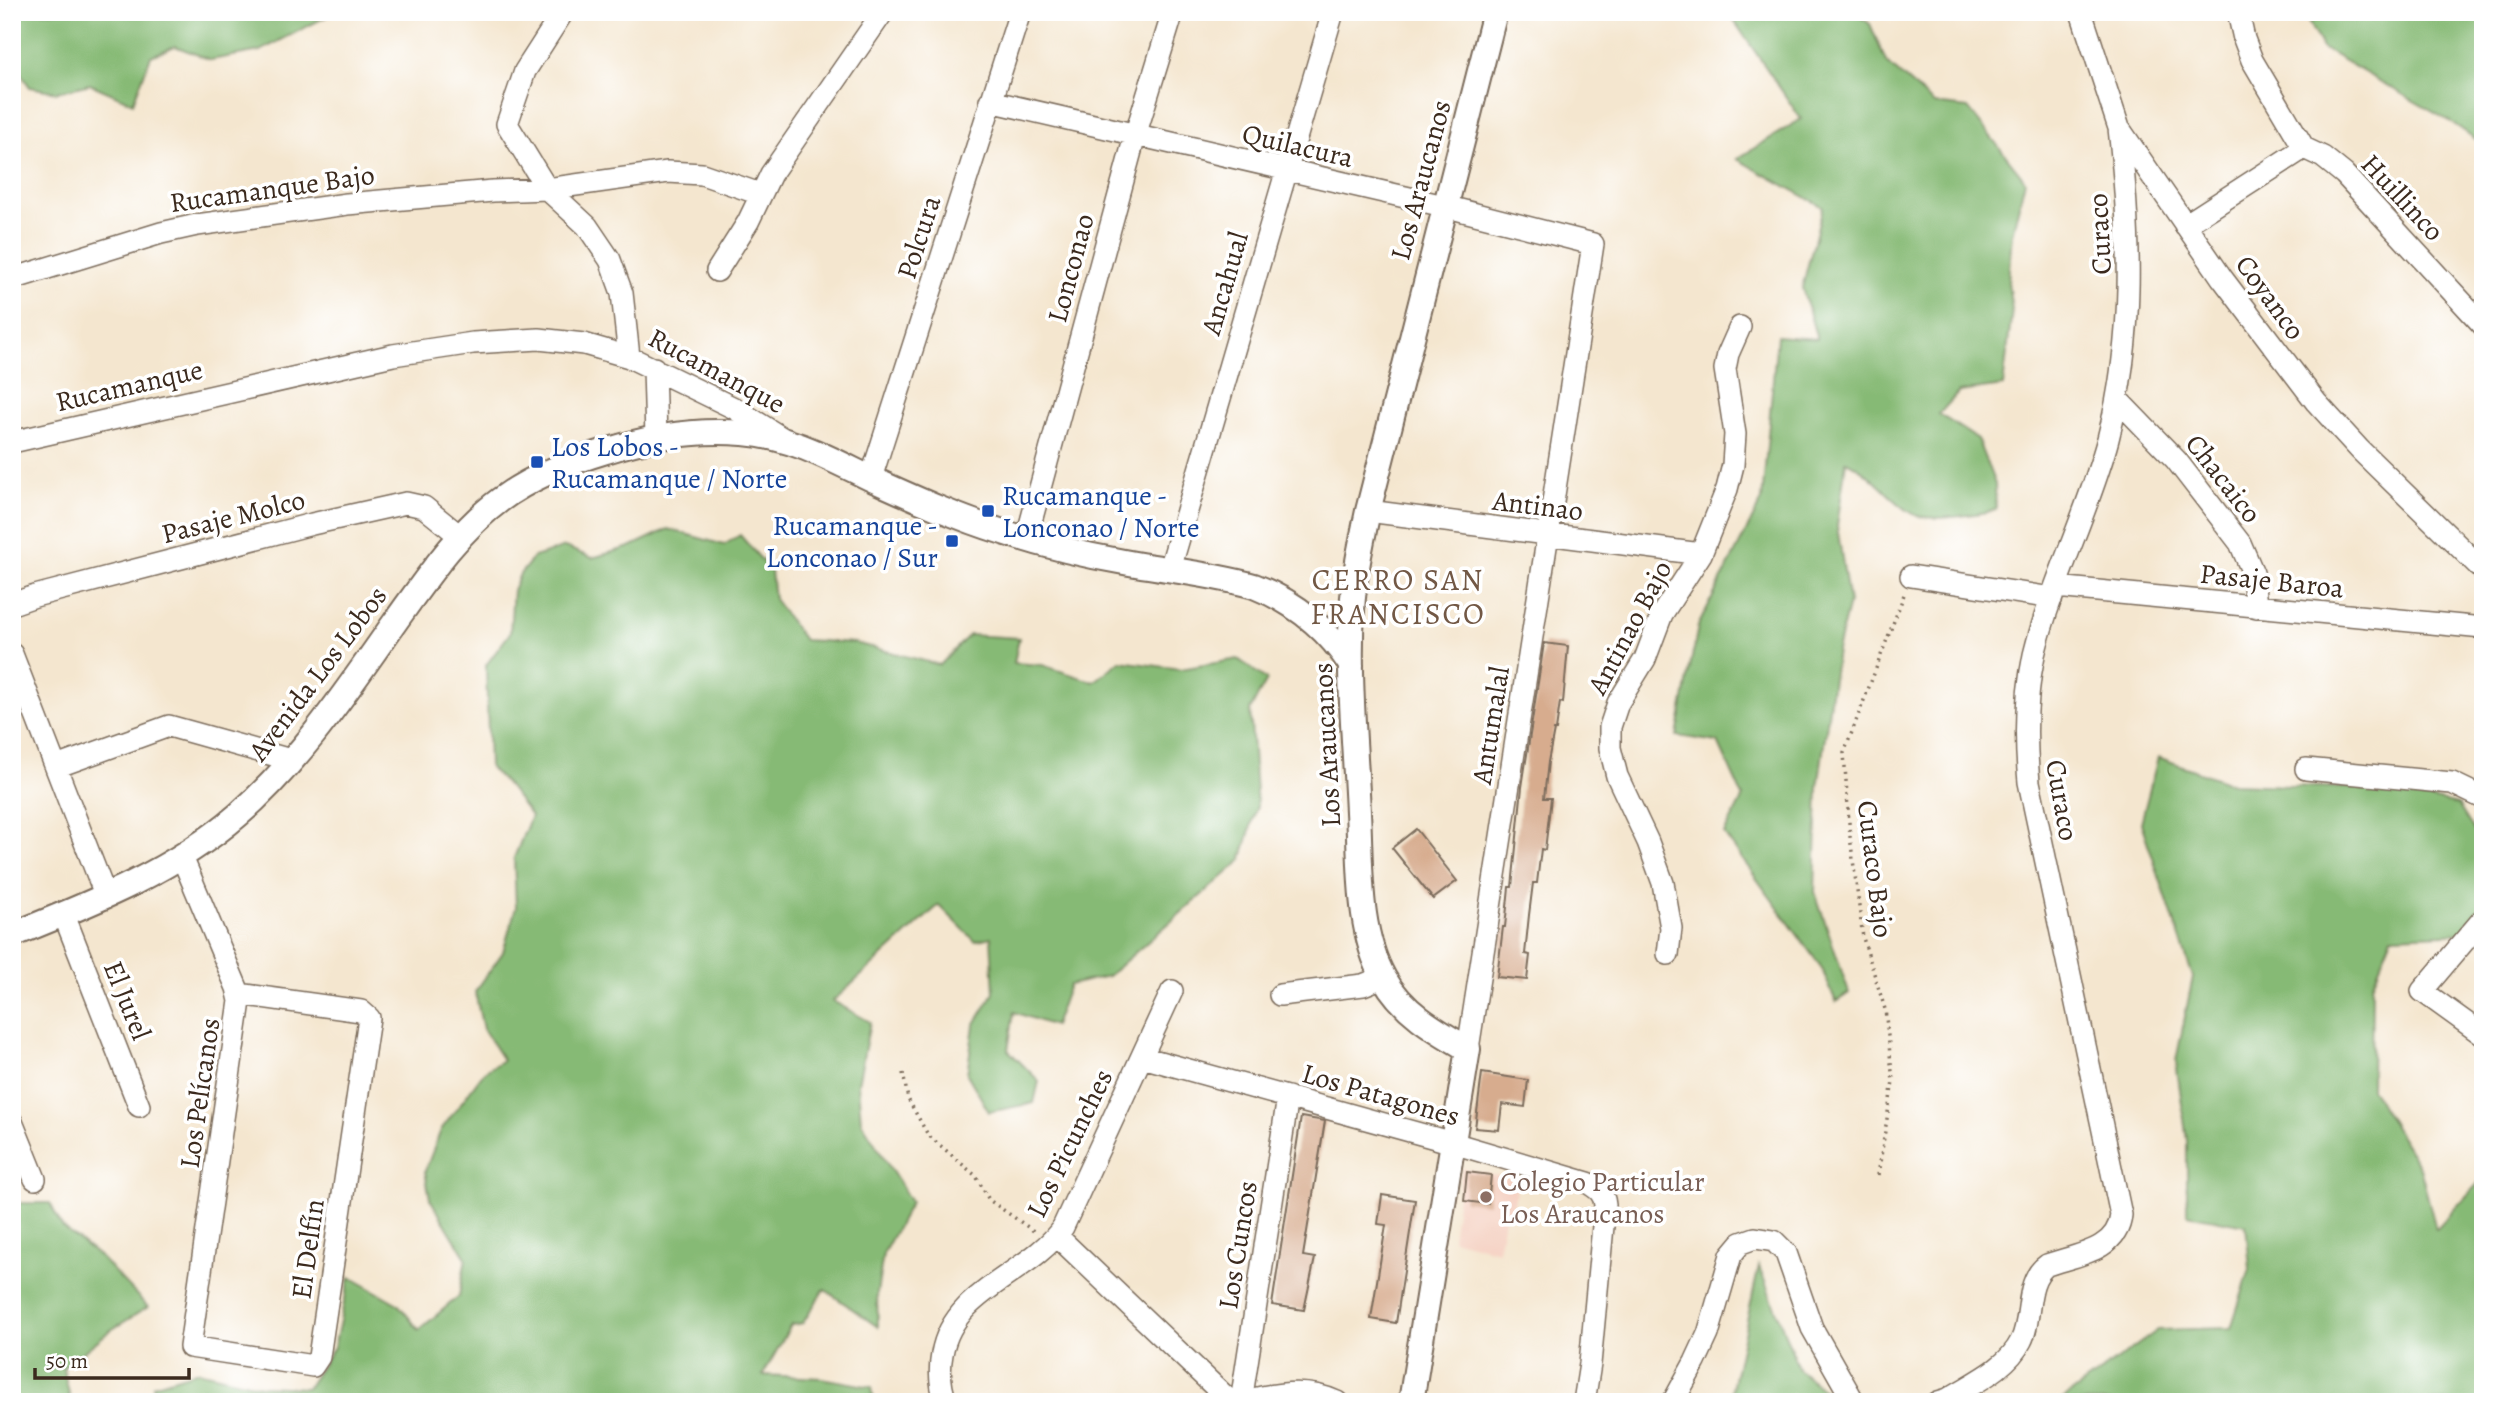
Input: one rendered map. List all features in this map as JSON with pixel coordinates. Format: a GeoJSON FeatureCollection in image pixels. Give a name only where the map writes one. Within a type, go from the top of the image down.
{"type":"FeatureCollection","features":[{"type":"Feature","properties":{"kind":"street"},"geometry":{"type":"LineString","coordinates":[[563,12],[525,71],[507,124],[547,189],[587,226],[610,260],[622,293],[629,357]]}},
{"type":"Feature","properties":{"kind":"street"},"geometry":{"type":"LineString","coordinates":[[717,271],[789,148],[883,12]]}},
{"type":"Feature","properties":{"kind":"street","name":"Polcura"},"geometry":{"type":"LineString","coordinates":[[871,478],[1020,12]]}},
{"type":"Feature","properties":{"kind":"street","name":"Lonconao"},"geometry":{"type":"LineString","coordinates":[[1026,540],[1135,136],[1173,12]]}},
{"type":"Feature","properties":{"kind":"street","name":"Ancahual"},"geometry":{"type":"LineString","coordinates":[[1170,569],[1333,12]]}},
{"type":"Feature","properties":{"kind":"street","name":"Los Araucanos"},"geometry":{"type":"LineString","coordinates":[[1468,1049],[1411,1013],[1383,977],[1373,950],[1364,899],[1351,664],[1356,576],[1368,511],[1495,12]]}},
{"type":"Feature","properties":{"kind":"street","name":"Coyanco"},"geometry":{"type":"LineString","coordinates":[[2081,12],[2119,128],[2266,339],[2316,402],[2360,450],[2483,570]]}},
{"type":"Feature","properties":{"kind":"street","name":"Huillinco"},"geometry":{"type":"LineString","coordinates":[[2238,12],[2252,60],[2304,148],[2323,157],[2344,174],[2483,325]]}},
{"type":"Feature","properties":{"kind":"street","name":"Quilacura"},"geometry":{"type":"LineString","coordinates":[[990,101],[1444,206],[1593,244]]}},
{"type":"Feature","properties":{"kind":"street","name":"Curaco"},"geometry":{"type":"LineString","coordinates":[[1943,1400],[1998,1368],[2015,1352],[2027,1326],[2032,1292],[2036,1276],[2041,1269],[2103,1245],[2112,1239],[2120,1224],[2121,1215],[2028,771],[2025,736],[2028,690],[2034,657],[2054,592],[2099,467],[2117,399],[2126,342],[2129,300],[2128,223],[2119,128]]}},
{"type":"Feature","properties":{"kind":"street"},"geometry":{"type":"LineString","coordinates":[[2185,225],[2304,148]]}},
{"type":"Feature","properties":{"kind":"street"},"geometry":{"type":"LineString","coordinates":[[547,189],[647,174],[685,172],[715,178],[760,194]]}},
{"type":"Feature","properties":{"kind":"street","name":"Rucamanque Bajo"},"geometry":{"type":"LineString","coordinates":[[12,279],[135,239],[198,225],[347,204],[547,189]]}},
{"type":"Feature","properties":{"kind":"street","name":"Antumalal"},"geometry":{"type":"LineString","coordinates":[[1468,1049],[1593,244]]}},
{"type":"Feature","properties":{"kind":"street","name":"Antinao Bajo"},"geometry":{"type":"LineString","coordinates":[[1668,954],[1671,928],[1663,883],[1648,842],[1617,776],[1609,738],[1618,703],[1645,659],[1662,614],[1701,554],[1719,513],[1733,465],[1734,419],[1725,369],[1740,327]]}},
{"type":"Feature","properties":{"kind":"street","name":"Rucamanque"},"geometry":{"type":"LineString","coordinates":[[12,442],[360,362],[433,348],[539,340],[584,344],[629,357],[654,368],[757,421],[787,441],[921,502],[1026,540],[1085,554],[1239,582],[1273,593],[1303,611],[1323,629],[1351,664]]}},
{"type":"Feature","properties":{"kind":"street"},"geometry":{"type":"LineString","coordinates":[[654,368],[656,438]]}},
{"type":"Feature","properties":{"kind":"street","name":"Chacaico"},"geometry":{"type":"LineString","coordinates":[[2117,399],[2176,460],[2240,543],[2253,573],[2256,607]]}},
{"type":"Feature","properties":{"kind":"street","name":"Avenida Los Lobos"},"geometry":{"type":"LineString","coordinates":[[12,935],[141,881],[182,857],[239,814],[292,761],[337,704],[424,582],[461,537],[498,501],[542,475],[591,455],[656,438],[725,432],[787,441]]}},
{"type":"Feature","properties":{"kind":"street","name":"Pasaje Molco"},"geometry":{"type":"LineString","coordinates":[[12,604],[299,527],[406,503],[424,507],[461,537]]}},
{"type":"Feature","properties":{"kind":"street","name":"Antinao"},"geometry":{"type":"LineString","coordinates":[[1368,511],[1701,554]]}},
{"type":"Feature","properties":{"kind":"street","name":"Pasaje Baroa"},"geometry":{"type":"LineString","coordinates":[[1911,576],[2054,592],[2483,628]]}},
{"type":"Feature","properties":{"kind":"street"},"geometry":{"type":"LineString","coordinates":[[12,654],[106,897]]}},
{"type":"Feature","properties":{"kind":"street"},"geometry":{"type":"LineString","coordinates":[[56,767],[169,726],[292,761]]}},
{"type":"Feature","properties":{"kind":"street"},"geometry":{"type":"LineString","coordinates":[[2306,769],[2452,783],[2483,798]]}},
{"type":"Feature","properties":{"kind":"street","name":"Los Pelícanos"},"geometry":{"type":"LineString","coordinates":[[182,857],[239,994],[190,1347]]}},
{"type":"Feature","properties":{"kind":"street","name":"El Jurel"},"geometry":{"type":"LineString","coordinates":[[64,915],[139,1106]]}},
{"type":"Feature","properties":{"kind":"street"},"geometry":{"type":"LineString","coordinates":[[2483,919],[2423,990],[2483,1035]]}},
{"type":"Feature","properties":{"kind":"street"},"geometry":{"type":"LineString","coordinates":[[1280,995],[1363,985],[1383,977]]}},
{"type":"Feature","properties":{"kind":"street","name":"Los Picunches"},"geometry":{"type":"LineString","coordinates":[[946,1402],[940,1377],[940,1362],[946,1340],[956,1320],[977,1297],[1054,1240],[1068,1218],[1172,991]]}},
{"type":"Feature","properties":{"kind":"street","name":"El Delfín"},"geometry":{"type":"LineString","coordinates":[[190,1347],[309,1366],[316,1364],[369,1022],[368,1015],[361,1011],[239,994]]}},
{"type":"Feature","properties":{"kind":"street"},"geometry":{"type":"LineString","coordinates":[[1411,1402],[1468,1049]]}},
{"type":"Feature","properties":{"kind":"street","name":"Los Patagones"},"geometry":{"type":"LineString","coordinates":[[1142,1056],[1588,1183],[1602,1193],[1605,1205],[1584,1402]]}},
{"type":"Feature","properties":{"kind":"street","name":"Los Cuncos"},"geometry":{"type":"LineString","coordinates":[[1241,1402],[1288,1097]]}},
{"type":"Feature","properties":{"kind":"street"},"geometry":{"type":"LineString","coordinates":[[12,1122],[35,1180]]}},
{"type":"Feature","properties":{"kind":"street"},"geometry":{"type":"LineString","coordinates":[[1673,1402],[1708,1334],[1731,1255],[1735,1248],[1748,1239],[1765,1238],[1774,1241],[1786,1253],[1812,1328],[1854,1402]]}},
{"type":"Feature","properties":{"kind":"street"},"geometry":{"type":"LineString","coordinates":[[1054,1240],[1231,1402]]}},
{"type":"Feature","properties":{"kind":"street"},"geometry":{"type":"LineString","coordinates":[[1241,1402],[1267,1395],[1302,1393],[1337,1402]]}},
{"type":"Feature","properties":{"kind":"path","name":"Curaco Bajo"},"geometry":{"type":"LineString","coordinates":[[1878,1175],[1893,1081],[1885,1009],[1863,938],[1850,836],[1844,753],[1911,576]]}},
{"type":"Feature","properties":{"kind":"path"},"geometry":{"type":"LineString","coordinates":[[903,1073],[908,1100],[929,1135],[976,1176],[989,1200],[1054,1240]]}},
{"type":"Feature","properties":{"kind":"shaded area","name":"Colegio Particular Los Araucanos"},"geometry":{"type":"Polygon","coordinates":[[[1462,1168],[1519,1180],[1511,1214],[1505,1214],[1498,1251],[1452,1239],[1462,1168]]]}},
{"type":"Feature","properties":{"kind":"green space"},"geometry":{"type":"Polygon","coordinates":[[[12,12],[335,12],[260,51],[211,60],[175,46],[151,56],[133,103],[90,84],[57,92],[30,87],[12,61],[12,12]]]}},
{"type":"Feature","properties":{"kind":"green space"},"geometry":{"type":"Polygon","coordinates":[[[1728,12],[1854,12],[1870,24],[1886,62],[1934,104],[1968,108],[2025,180],[2012,234],[2008,282],[2012,310],[2003,386],[1959,392],[1939,414],[1977,439],[1995,484],[1996,510],[1939,518],[1918,516],[1846,461],[1837,526],[1849,603],[1837,650],[1818,788],[1815,892],[1849,993],[1836,1002],[1821,967],[1724,834],[1743,797],[1718,742],[1677,736],[1698,626],[1762,500],[1777,336],[1817,339],[1802,288],[1823,207],[1737,159],[1801,119],[1728,12]]]}},
{"type":"Feature","properties":{"kind":"green space"},"geometry":{"type":"Polygon","coordinates":[[[2303,12],[2483,12],[2483,144],[2454,124],[2322,48],[2303,12]]]}},
{"type":"Feature","properties":{"kind":"green space"},"geometry":{"type":"Polygon","coordinates":[[[668,529],[724,545],[740,535],[771,571],[774,599],[804,640],[855,643],[940,665],[969,635],[1019,638],[1014,663],[1042,665],[1094,682],[1120,661],[1181,669],[1238,659],[1267,680],[1250,710],[1257,806],[1241,861],[1108,976],[1069,985],[1054,1026],[1014,1012],[1008,1050],[1039,1081],[1034,1103],[989,1112],[967,1074],[974,1025],[994,993],[991,937],[975,941],[939,905],[833,1001],[870,1022],[858,1084],[861,1121],[911,1202],[883,1254],[877,1293],[878,1327],[824,1289],[803,1323],[791,1325],[763,1375],[822,1378],[872,1387],[874,1402],[155,1402],[153,1385],[198,1371],[261,1386],[307,1388],[334,1347],[350,1277],[398,1304],[419,1330],[459,1296],[466,1258],[430,1199],[425,1171],[441,1130],[484,1072],[503,1060],[483,1029],[475,992],[503,952],[516,907],[514,858],[531,816],[489,767],[486,665],[510,633],[513,590],[520,574],[534,557],[565,547],[592,558],[630,547],[668,529]]]}},
{"type":"Feature","properties":{"kind":"green space"},"geometry":{"type":"Polygon","coordinates":[[[2158,757],[2232,784],[2385,789],[2458,805],[2483,845],[2483,904],[2471,933],[2392,936],[2372,985],[2371,1089],[2420,1168],[2436,1229],[2483,1178],[2483,1402],[2059,1402],[2158,1330],[2231,1328],[2250,1269],[2246,1225],[2187,1214],[2187,1141],[2176,1061],[2193,977],[2141,823],[2158,757]]]}},
{"type":"Feature","properties":{"kind":"green space"},"geometry":{"type":"Polygon","coordinates":[[[12,1203],[50,1203],[62,1227],[101,1258],[148,1307],[111,1330],[63,1368],[71,1402],[12,1402],[12,1203]]]}},
{"type":"Feature","properties":{"kind":"green space"},"geometry":{"type":"Polygon","coordinates":[[[1759,1266],[1799,1370],[1827,1393],[1826,1402],[1729,1402],[1759,1266]]]}},
{"type":"Feature","properties":{"kind":"building"},"geometry":{"type":"Polygon","coordinates":[[[1544,643],[1568,646],[1563,703],[1560,702],[1548,762],[1544,798],[1551,798],[1545,850],[1541,849],[1537,883],[1533,883],[1529,915],[1525,954],[1530,955],[1527,980],[1497,977],[1509,887],[1512,887],[1522,787],[1544,643]]]}},
{"type":"Feature","properties":{"kind":"building"},"geometry":{"type":"Polygon","coordinates":[[[1416,829],[1457,881],[1433,899],[1392,848],[1416,829]]]}},
{"type":"Feature","properties":{"kind":"building"},"geometry":{"type":"Polygon","coordinates":[[[1482,1073],[1528,1080],[1525,1107],[1502,1104],[1499,1130],[1475,1128],[1482,1073]]]}},
{"type":"Feature","properties":{"kind":"building"},"geometry":{"type":"Polygon","coordinates":[[[1301,1117],[1325,1121],[1303,1256],[1315,1258],[1304,1310],[1272,1305],[1301,1117]]]}},
{"type":"Feature","properties":{"kind":"building"},"geometry":{"type":"Polygon","coordinates":[[[1467,1172],[1491,1175],[1488,1204],[1464,1201],[1467,1172]]]}},
{"type":"Feature","properties":{"kind":"building"},"geometry":{"type":"Polygon","coordinates":[[[1382,1195],[1415,1200],[1396,1323],[1371,1319],[1386,1225],[1378,1224],[1382,1195]]]}},
{"type":"Feature","properties":{"kind":"place","name":"Los Lobos - Rucamanque / Norte"},"geometry":{"type":"Point","coordinates":[537,462]}},
{"type":"Feature","properties":{"kind":"place","name":"Rucamanque - Lonconao / Norte"},"geometry":{"type":"Point","coordinates":[988,511]}},
{"type":"Feature","properties":{"kind":"place","name":"Rucamanque - Lonconao / Sur"},"geometry":{"type":"Point","coordinates":[952,541]}},
{"type":"Feature","properties":{"kind":"place","name":"Colegio Particular Los Araucanos"},"geometry":{"type":"Point","coordinates":[1486,1197]}},
{"type":"Feature","properties":{"kind":"district","name":"CERRO SAN FRANCISCO"},"geometry":{"type":"Point","coordinates":[1398,597]}}]}
